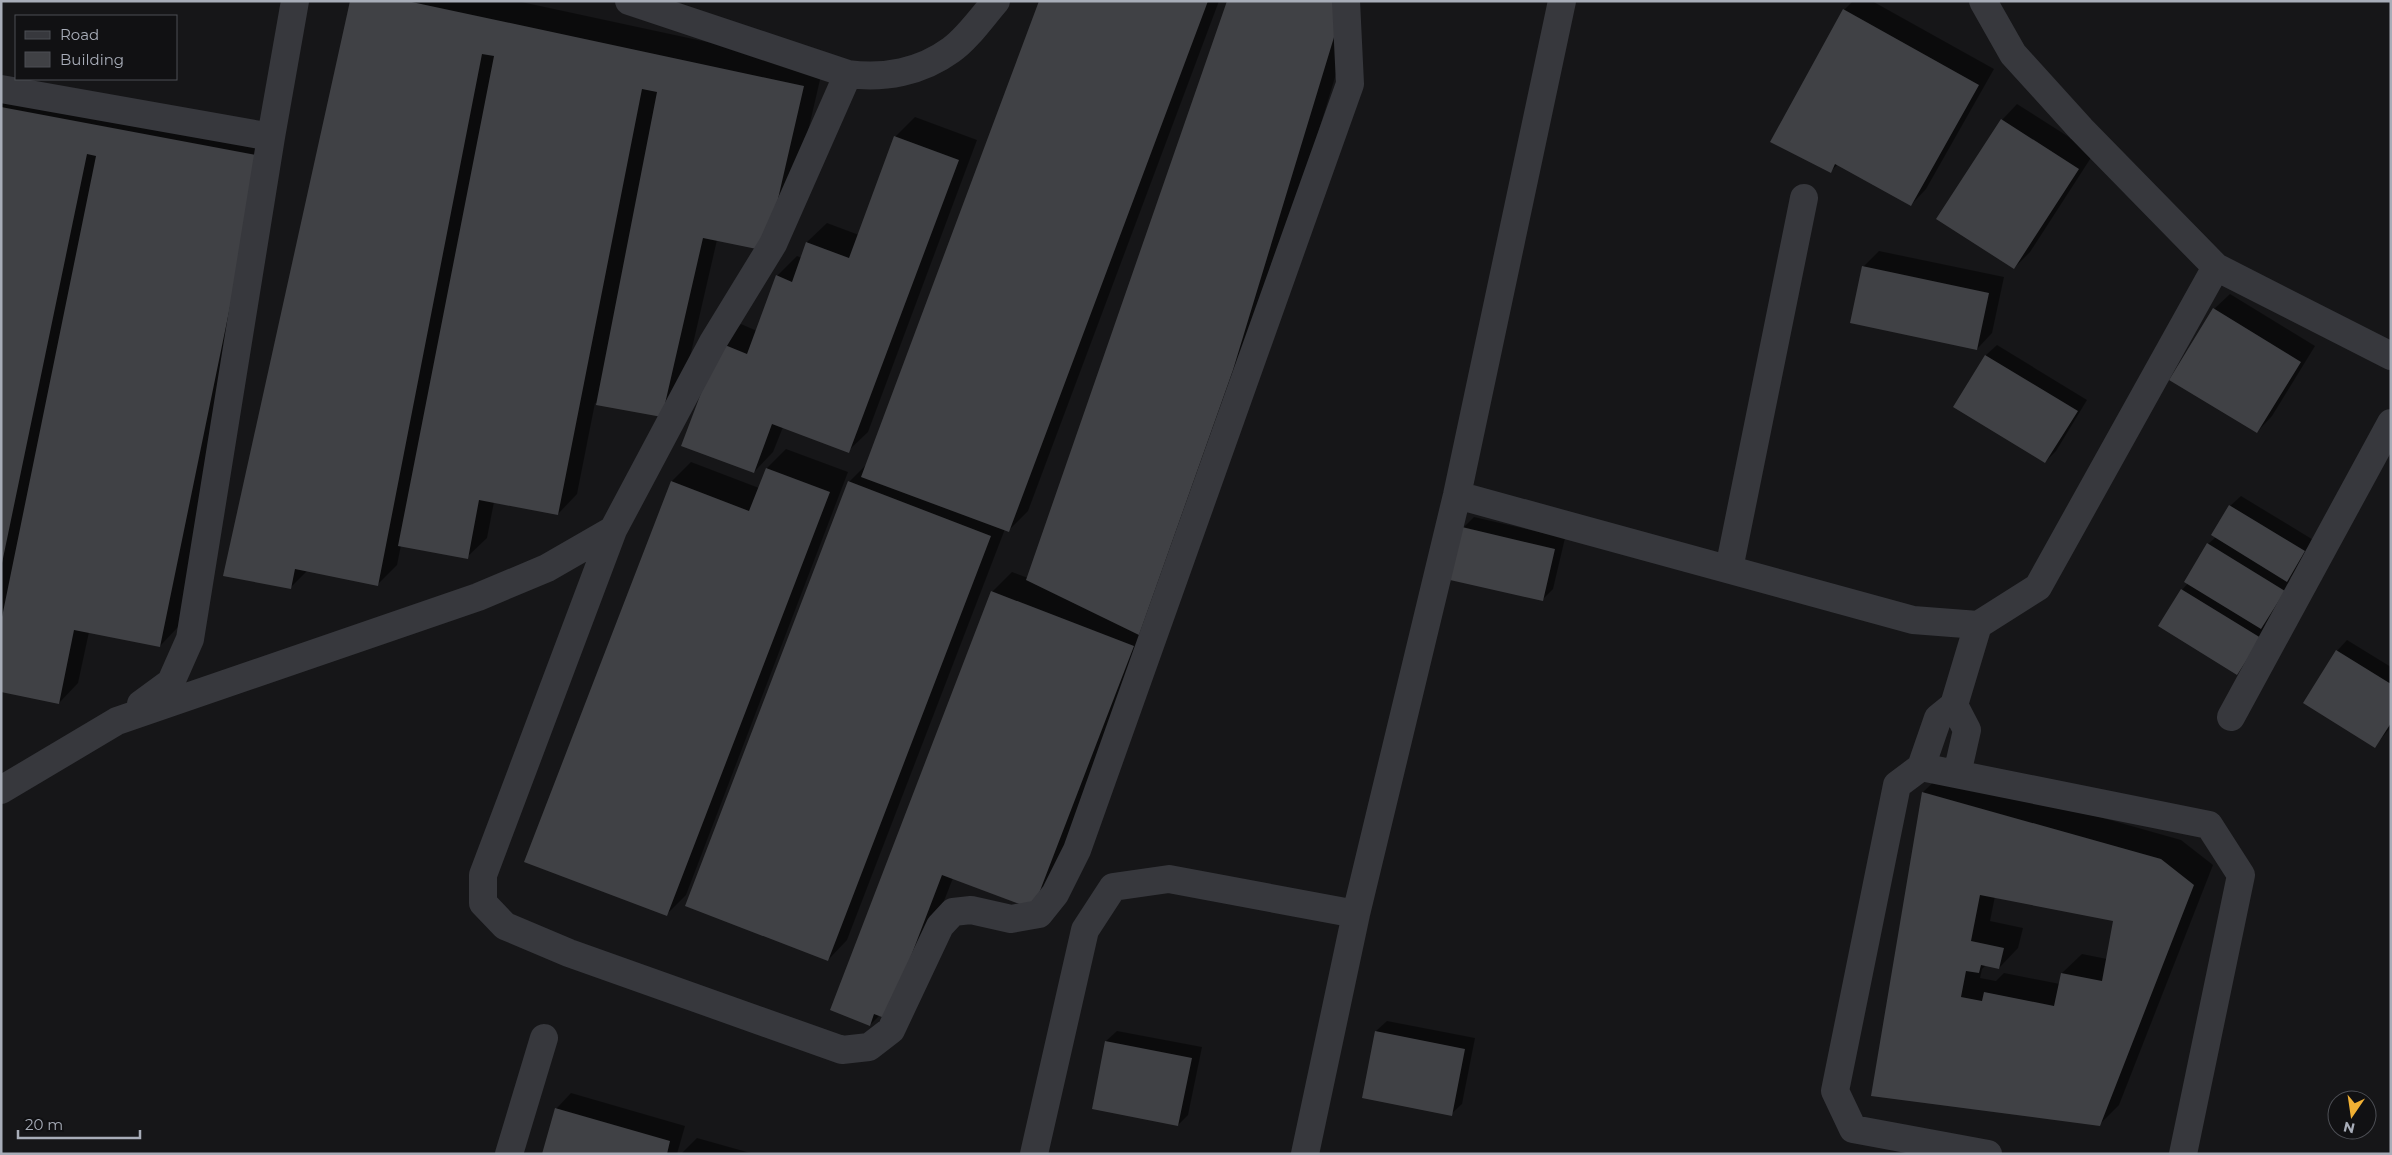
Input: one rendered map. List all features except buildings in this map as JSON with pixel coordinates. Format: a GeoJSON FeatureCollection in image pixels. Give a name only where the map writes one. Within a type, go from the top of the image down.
{"type":"FeatureCollection","features":[{"type":"Feature","properties":{"kind":"street"},"geometry":{"type":"LineString","coordinates":[[1,790],[117,721],[171,682],[190,639],[270,137],[295,1]]}},
{"type":"Feature","properties":{"kind":"street"},"geometry":{"type":"LineString","coordinates":[[629,1],[848,74],[872,77],[917,70],[952,50],[996,1]]}},
{"type":"Feature","properties":{"kind":"street"},"geometry":{"type":"LineString","coordinates":[[848,74],[773,244],[713,342],[613,530],[483,875],[483,903],[505,926],[569,953],[842,1050],[869,1047],[890,1030],[940,926],[953,912],[971,910],[1011,919],[1039,914],[1055,894],[1077,850],[1350,84],[1346,1]]}},
{"type":"Feature","properties":{"kind":"street"},"geometry":{"type":"LineString","coordinates":[[1306,1154],[1356,914],[1457,494],[1562,1]]}},
{"type":"Feature","properties":{"kind":"street"},"geometry":{"type":"LineString","coordinates":[[1983,1],[2012,54],[2081,129],[2216,267],[2391,356]]}},
{"type":"Feature","properties":{"kind":"street"},"geometry":{"type":"LineString","coordinates":[[1,88],[270,137]]}},
{"type":"Feature","properties":{"kind":"street"},"geometry":{"type":"LineString","coordinates":[[1728,569],[1804,198]]}},
{"type":"Feature","properties":{"kind":"street"},"geometry":{"type":"LineString","coordinates":[[1457,494],[1913,620],[1978,625],[2038,587],[2216,267]]}},
{"type":"Feature","properties":{"kind":"street"},"geometry":{"type":"LineString","coordinates":[[2231,717],[2391,423]]}},
{"type":"Feature","properties":{"kind":"street"},"geometry":{"type":"LineString","coordinates":[[117,721],[478,598],[547,568],[613,530]]}},
{"type":"Feature","properties":{"kind":"street"},"geometry":{"type":"LineString","coordinates":[[1978,625],[1954,705],[1938,718],[1921,766],[1897,785],[1835,1091],[1853,1129],[1988,1154]]}},
{"type":"Feature","properties":{"kind":"street"},"geometry":{"type":"LineString","coordinates":[[1954,705],[1967,730],[1958,774]]}},
{"type":"Feature","properties":{"kind":"street"},"geometry":{"type":"LineString","coordinates":[[1921,766],[2209,825],[2241,874],[2183,1154]]}},
{"type":"Feature","properties":{"kind":"street"},"geometry":{"type":"LineString","coordinates":[[1034,1154],[1085,930],[1113,887],[1169,879],[1356,914]]}},
{"type":"Feature","properties":{"kind":"street"},"geometry":{"type":"LineString","coordinates":[[509,1154],[544,1038]]}}]}
